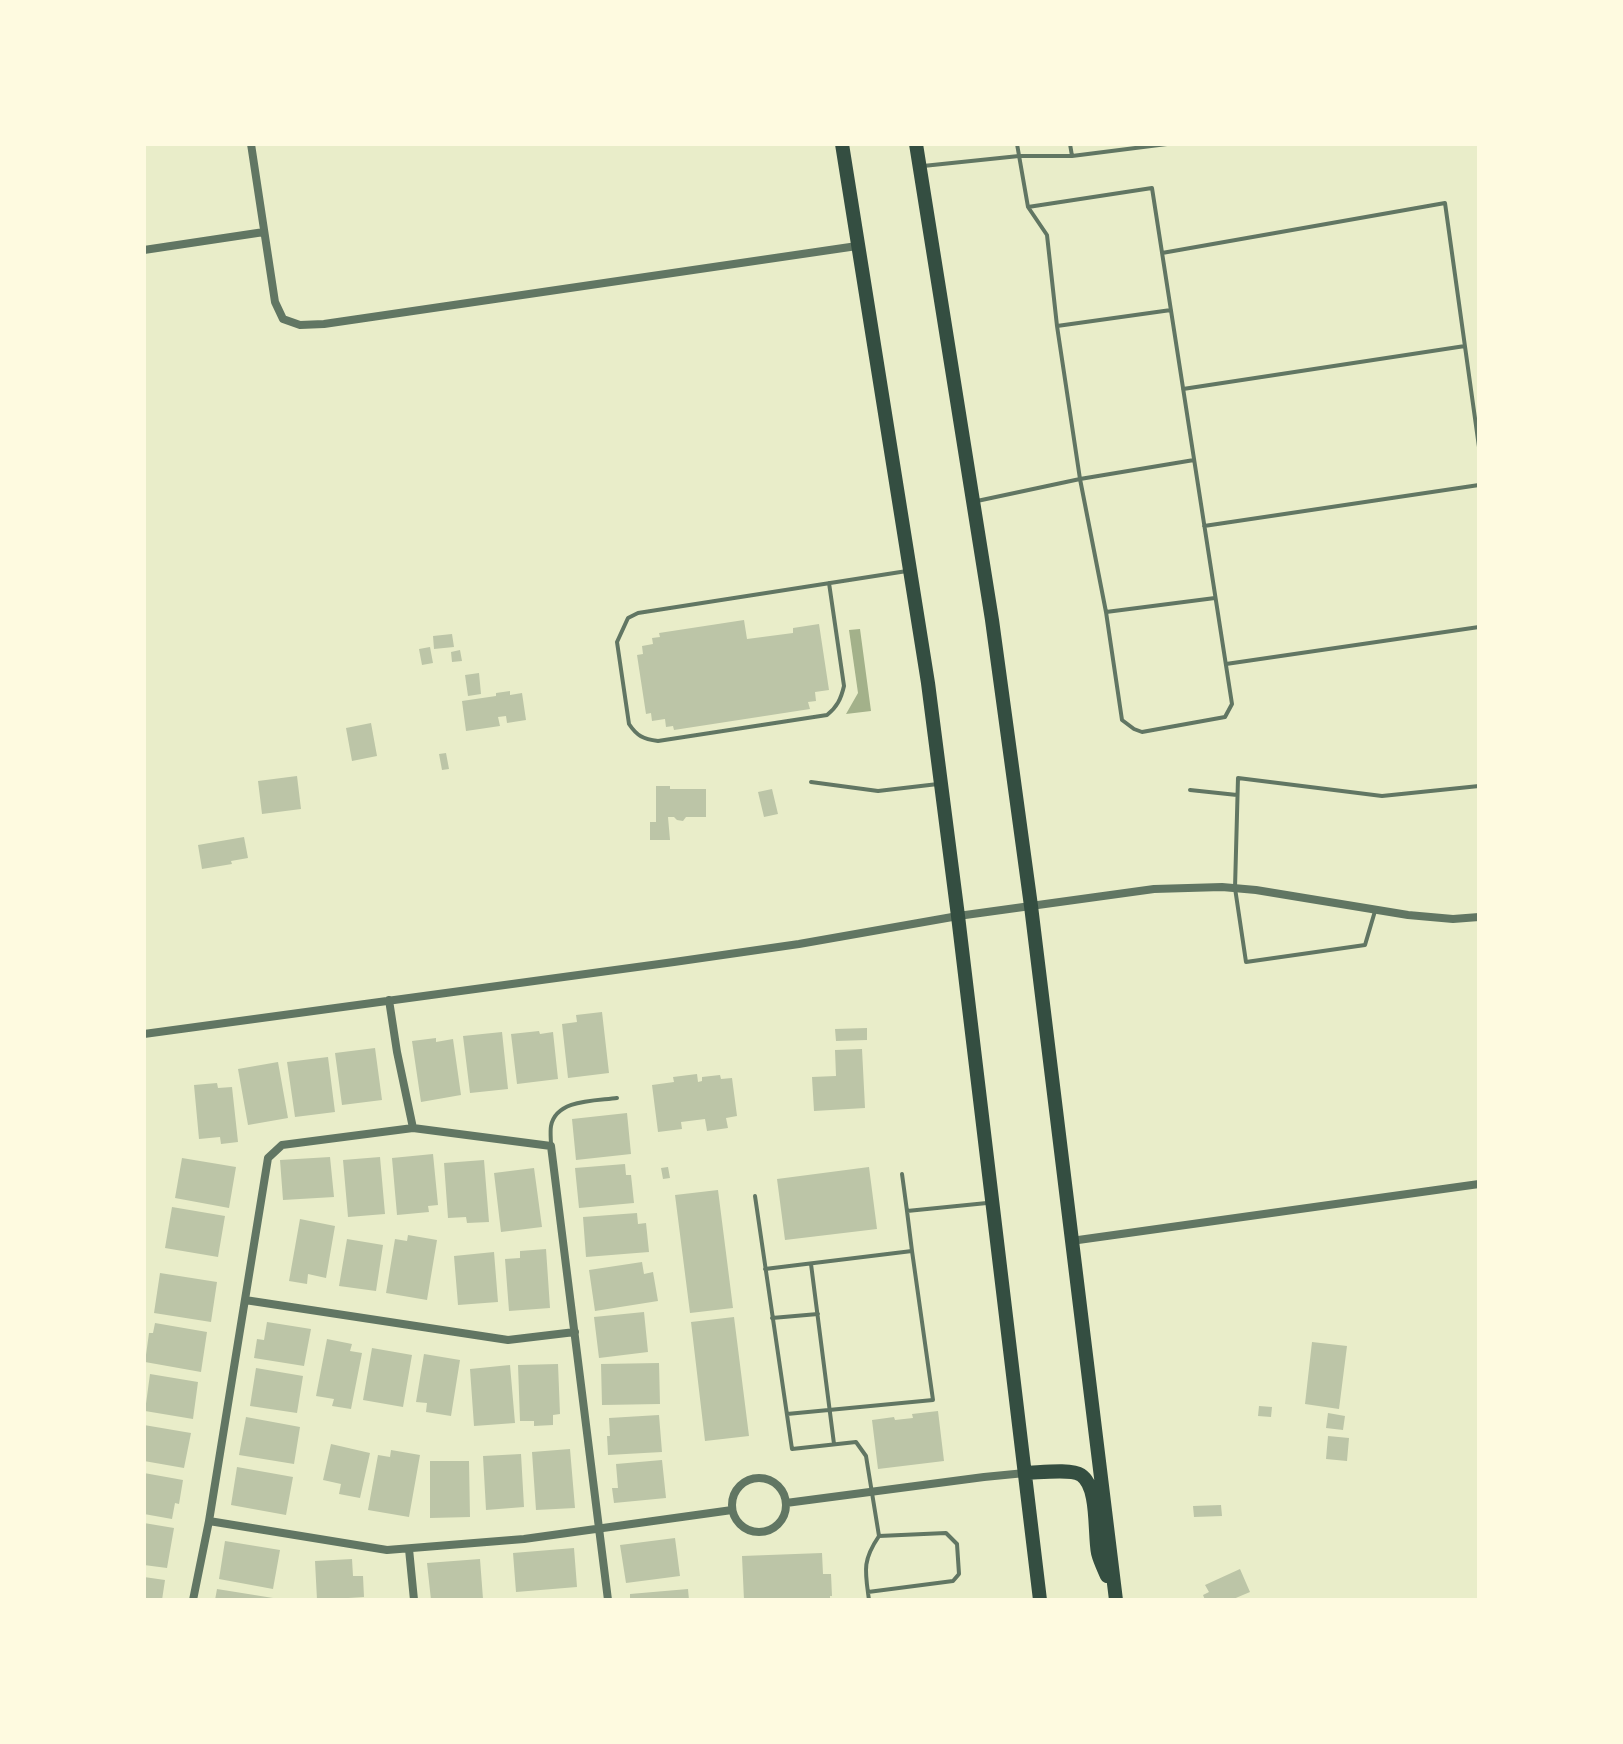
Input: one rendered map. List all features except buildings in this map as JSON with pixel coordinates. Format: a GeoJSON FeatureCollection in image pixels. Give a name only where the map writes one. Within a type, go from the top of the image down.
{"type":"FeatureCollection","features":[{"type":"Feature","properties":{"kind":"main road"},"geometry":{"type":"LineString","coordinates":[[842,144],[928,683],[1040,1600]]}},
{"type":"Feature","properties":{"kind":"main road"},"geometry":{"type":"LineString","coordinates":[[916,144],[992,620],[1031,906],[1115,1598]]}},
{"type":"Feature","properties":{"kind":"main road"},"geometry":{"type":"LineString","coordinates":[[1025,1473],[1072,1472],[1080,1474],[1088,1483],[1093,1501],[1098,1553],[1115,1598]]}},
{"type":"Feature","properties":{"kind":"street"},"geometry":{"type":"LineString","coordinates":[[251,144],[275,302],[283,319],[300,325],[857,246]]}},
{"type":"Feature","properties":{"kind":"street"},"geometry":{"type":"LineString","coordinates":[[144,250],[264,232]]}},
{"type":"Feature","properties":{"kind":"street"},"geometry":{"type":"LineString","coordinates":[[144,1034],[799,944],[958,916],[1154,889],[1235,888],[1375,911],[1453,919],[1479,917]]}},
{"type":"Feature","properties":{"kind":"street"},"geometry":{"type":"LineString","coordinates":[[389,1000],[413,1128]]}},
{"type":"Feature","properties":{"kind":"street"},"geometry":{"type":"LineString","coordinates":[[193,1600],[209,1521],[268,1158],[282,1145],[413,1128],[551,1146],[608,1600]]}},
{"type":"Feature","properties":{"kind":"street"},"geometry":{"type":"LineString","coordinates":[[1071,1241],[1479,1184]]}},
{"type":"Feature","properties":{"kind":"street"},"geometry":{"type":"LineString","coordinates":[[245,1300],[508,1340],[575,1332]]}},
{"type":"Feature","properties":{"kind":"street"},"geometry":{"type":"LineString","coordinates":[[786,1503],[1025,1473]]}},
{"type":"Feature","properties":{"kind":"street"},"geometry":{"type":"LineString","coordinates":[[756,1478],[765,1478],[780,1487],[786,1503],[782,1519],[770,1530],[762,1532],[746,1529],[732,1510],[735,1492],[740,1485],[756,1478]]}},
{"type":"Feature","properties":{"kind":"street"},"geometry":{"type":"LineString","coordinates":[[209,1521],[387,1550],[524,1539],[732,1510]]}},
{"type":"Feature","properties":{"kind":"street"},"geometry":{"type":"LineString","coordinates":[[409,1549],[414,1600]]}},
{"type":"Feature","properties":{"kind":"lane"},"geometry":{"type":"LineString","coordinates":[[1017,144],[1028,207],[1047,235],[1080,479],[1106,612],[1122,720],[1142,732],[1225,717],[1232,704],[1152,188],[1028,207]]}},
{"type":"Feature","properties":{"kind":"lane"},"geometry":{"type":"LineString","coordinates":[[1070,144],[1072,156]]}},
{"type":"Feature","properties":{"kind":"lane"},"geometry":{"type":"LineString","coordinates":[[920,166],[1019,156],[1072,156],[1167,144]]}},
{"type":"Feature","properties":{"kind":"lane"},"geometry":{"type":"LineString","coordinates":[[1162,253],[1445,203],[1479,447]]}},
{"type":"Feature","properties":{"kind":"lane"},"geometry":{"type":"LineString","coordinates":[[1057,326],[1171,310]]}},
{"type":"Feature","properties":{"kind":"lane"},"geometry":{"type":"LineString","coordinates":[[1183,389],[1465,346]]}},
{"type":"Feature","properties":{"kind":"lane"},"geometry":{"type":"LineString","coordinates":[[974,502],[1080,479],[1194,460]]}},
{"type":"Feature","properties":{"kind":"lane"},"geometry":{"type":"LineString","coordinates":[[1204,526],[1479,485]]}},
{"type":"Feature","properties":{"kind":"lane"},"geometry":{"type":"LineString","coordinates":[[829,583],[844,686],[836,707],[827,715],[658,741],[644,739],[635,733],[629,724],[617,642],[628,618],[638,613],[829,583],[910,571]]}},
{"type":"Feature","properties":{"kind":"lane"},"geometry":{"type":"LineString","coordinates":[[1106,612],[1216,598]]}},
{"type":"Feature","properties":{"kind":"lane"},"geometry":{"type":"LineString","coordinates":[[1226,664],[1479,627]]}},
{"type":"Feature","properties":{"kind":"lane"},"geometry":{"type":"LineString","coordinates":[[1375,911],[1365,945],[1246,962],[1235,888],[1238,778],[1382,796],[1479,786]]}},
{"type":"Feature","properties":{"kind":"lane"},"geometry":{"type":"LineString","coordinates":[[811,782],[878,791],[941,783]]}},
{"type":"Feature","properties":{"kind":"lane"},"geometry":{"type":"LineString","coordinates":[[1190,790],[1237,795]]}},
{"type":"Feature","properties":{"kind":"lane"},"geometry":{"type":"LineString","coordinates":[[551,1146],[551,1126],[557,1113],[574,1104],[617,1098]]}},
{"type":"Feature","properties":{"kind":"lane"},"geometry":{"type":"LineString","coordinates":[[787,1414],[933,1400],[902,1174]]}},
{"type":"Feature","properties":{"kind":"lane"},"geometry":{"type":"LineString","coordinates":[[755,1196],[792,1449],[856,1442],[866,1456],[879,1536],[864,1569],[869,1600]]}},
{"type":"Feature","properties":{"kind":"lane"},"geometry":{"type":"LineString","coordinates":[[907,1211],[991,1203]]}},
{"type":"Feature","properties":{"kind":"lane"},"geometry":{"type":"LineString","coordinates":[[765,1269],[912,1251]]}},
{"type":"Feature","properties":{"kind":"lane"},"geometry":{"type":"LineString","coordinates":[[811,1263],[834,1444]]}},
{"type":"Feature","properties":{"kind":"lane"},"geometry":{"type":"LineString","coordinates":[[772,1318],[818,1314]]}},
{"type":"Feature","properties":{"kind":"lane"},"geometry":{"type":"LineString","coordinates":[[868,1592],[953,1581],[959,1574],[957,1544],[946,1533],[879,1536]]}},
{"type":"Feature","properties":{"kind":"shaded area"},"geometry":{"type":"Polygon","coordinates":[[[860,629],[871,711],[846,714],[858,693],[849,630],[860,629]]]}}]}
